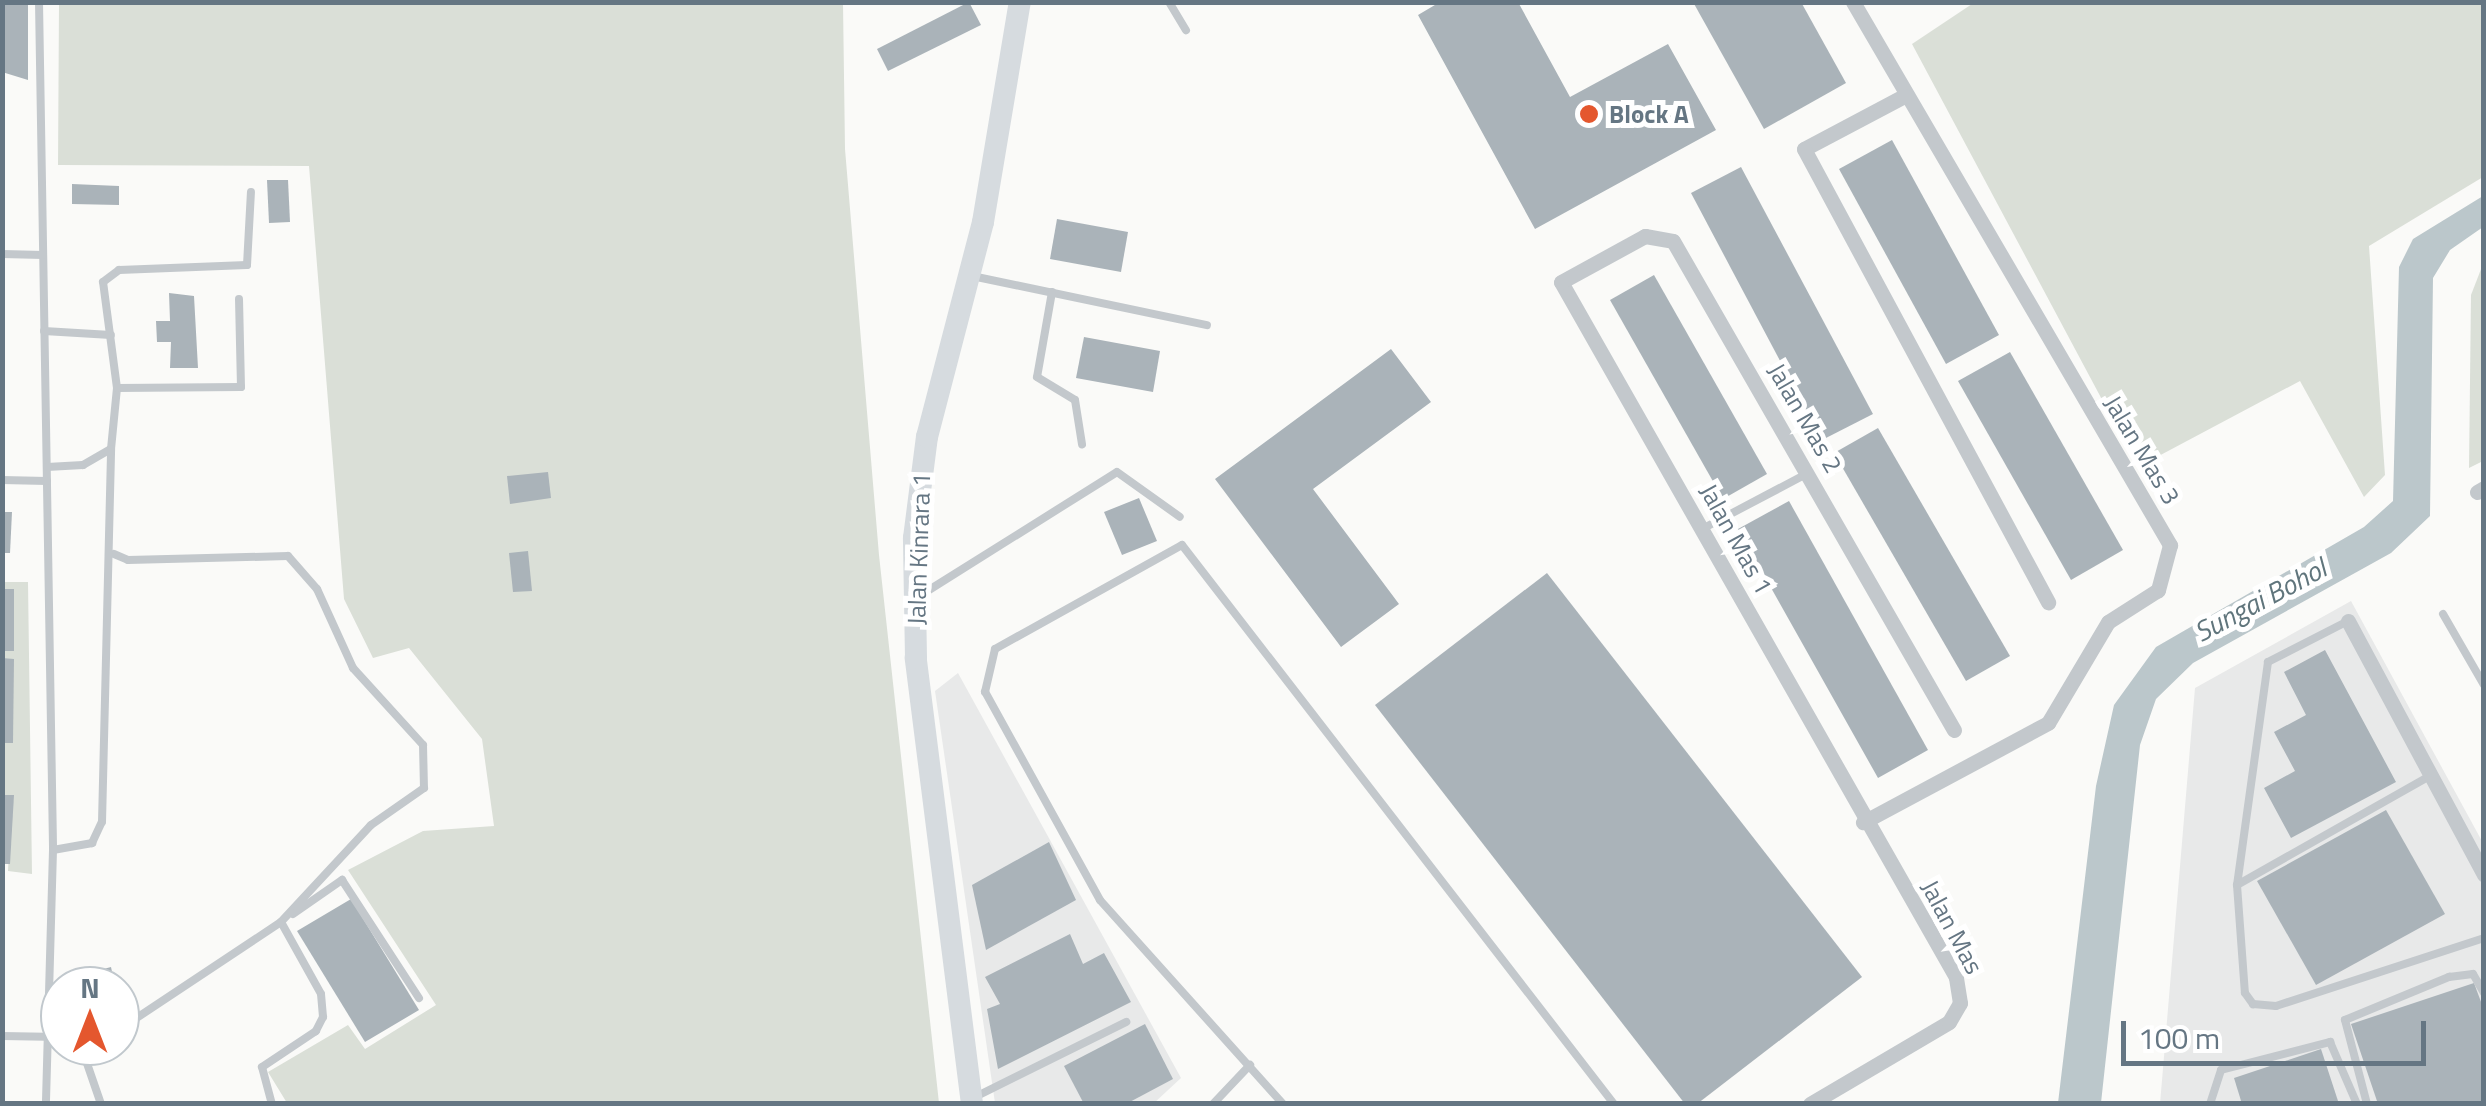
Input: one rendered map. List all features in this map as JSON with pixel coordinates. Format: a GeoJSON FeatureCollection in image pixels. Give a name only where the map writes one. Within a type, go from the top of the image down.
{"type":"FeatureCollection","features":[{"type":"Feature","properties":{"kind":"street","name":"Jalan Kinrara 1"},"geometry":{"type":"LineString","coordinates":[[971,1101],[944,924],[913,600],[917,488],[972,276],[1020,2]]}},
{"type":"Feature","properties":{"kind":"street","name":"Jalan Mas 3"},"geometry":{"type":"LineString","coordinates":[[1854,2],[1904,96],[2170,545],[2170,567],[2158,590],[2108,622],[2048,723],[1863,822]]}},
{"type":"Feature","properties":{"kind":"street"},"geometry":{"type":"LineString","coordinates":[[1904,96],[1804,150],[2048,602]]}},
{"type":"Feature","properties":{"kind":"street","name":"Jalan Mas 2"},"geometry":{"type":"LineString","coordinates":[[1561,282],[1645,236],[1672,241],[1954,730]]}},
{"type":"Feature","properties":{"kind":"street","name":"Jalan Mas 1"},"geometry":{"type":"LineString","coordinates":[[1561,282],[1863,822]]}},
{"type":"Feature","properties":{"kind":"street"},"geometry":{"type":"LineString","coordinates":[[2348,621],[2484,875]]}},
{"type":"Feature","properties":{"kind":"street","name":"Jalan Mas"},"geometry":{"type":"LineString","coordinates":[[1810,1104],[1949,1022],[1960,1003],[1956,977],[1863,822]]}},
{"type":"Feature","properties":{"kind":"lane"},"geometry":{"type":"LineString","coordinates":[[39,2],[55,966]]}},
{"type":"Feature","properties":{"kind":"lane"},"geometry":{"type":"LineString","coordinates":[[1169,2],[1186,30]]}},
{"type":"Feature","properties":{"kind":"lane"},"geometry":{"type":"LineString","coordinates":[[53,850],[92,843],[102,822],[102,570],[114,554],[111,450],[117,388],[103,282],[110,274],[247,266],[251,192]]}},
{"type":"Feature","properties":{"kind":"lane"},"geometry":{"type":"LineString","coordinates":[[2,254],[43,255]]}},
{"type":"Feature","properties":{"kind":"lane"},"geometry":{"type":"LineString","coordinates":[[972,276],[1208,325]]}},
{"type":"Feature","properties":{"kind":"lane"},"geometry":{"type":"LineString","coordinates":[[1052,292],[1038,377],[1074,400],[1082,444]]}},
{"type":"Feature","properties":{"kind":"lane"},"geometry":{"type":"LineString","coordinates":[[117,388],[241,387],[240,298]]}},
{"type":"Feature","properties":{"kind":"lane"},"geometry":{"type":"LineString","coordinates":[[44,331],[110,336]]}},
{"type":"Feature","properties":{"kind":"lane"},"geometry":{"type":"LineString","coordinates":[[47,467],[83,464],[111,450]]}},
{"type":"Feature","properties":{"kind":"lane"},"geometry":{"type":"LineString","coordinates":[[913,600],[1117,472],[1180,518]]}},
{"type":"Feature","properties":{"kind":"lane"},"geometry":{"type":"LineString","coordinates":[[1702,528],[1808,473]]}},
{"type":"Feature","properties":{"kind":"lane"},"geometry":{"type":"LineString","coordinates":[[2,480],[47,481]]}},
{"type":"Feature","properties":{"kind":"lane"},"geometry":{"type":"LineString","coordinates":[[1283,1103],[1100,900],[986,692],[995,648],[1182,546],[1614,1104]]}},
{"type":"Feature","properties":{"kind":"lane"},"geometry":{"type":"LineString","coordinates":[[114,554],[128,560],[288,556],[310,578],[362,681],[423,745],[424,788],[371,825],[280,922]]}},
{"type":"Feature","properties":{"kind":"lane"},"geometry":{"type":"LineString","coordinates":[[2444,614],[2484,686]]}},
{"type":"Feature","properties":{"kind":"lane"},"geometry":{"type":"LineString","coordinates":[[2348,621],[2268,662],[2234,927],[2253,1004],[2276,1006],[2484,938]]}},
{"type":"Feature","properties":{"kind":"lane"},"geometry":{"type":"LineString","coordinates":[[2237,885],[2430,776]]}},
{"type":"Feature","properties":{"kind":"lane"},"geometry":{"type":"LineString","coordinates":[[140,1016],[342,880],[419,998]]}},
{"type":"Feature","properties":{"kind":"lane"},"geometry":{"type":"LineString","coordinates":[[272,1104],[262,1067],[316,1031],[323,1017],[321,994],[280,922]]}},
{"type":"Feature","properties":{"kind":"lane"},"geometry":{"type":"LineString","coordinates":[[2367,1104],[2345,1020],[2448,977],[2473,974],[2484,993]]}},
{"type":"Feature","properties":{"kind":"lane"},"geometry":{"type":"LineString","coordinates":[[971,1101],[1126,1022]]}},
{"type":"Feature","properties":{"kind":"lane"},"geometry":{"type":"LineString","coordinates":[[2,1036],[40,1037]]}},
{"type":"Feature","properties":{"kind":"lane"},"geometry":{"type":"LineString","coordinates":[[2210,1104],[2221,1070],[2330,1042],[2357,1104]]}},
{"type":"Feature","properties":{"kind":"lane"},"geometry":{"type":"LineString","coordinates":[[1212,1104],[1250,1065]]}},
{"type":"Feature","properties":{"kind":"lane"},"geometry":{"type":"LineString","coordinates":[[46,1104],[52,1066]]}},
{"type":"Feature","properties":{"kind":"lane"},"geometry":{"type":"LineString","coordinates":[[88,1066],[102,1104]]}},
{"type":"Feature","properties":{"kind":"shaded area"},"geometry":{"type":"Polygon","coordinates":[[[1975,2],[2483,3],[2483,177],[2369,246],[2385,475],[2364,497],[2300,381],[2138,467],[1912,44],[1975,2]]]}},
{"type":"Feature","properties":{"kind":"shaded area"},"geometry":{"type":"Polygon","coordinates":[[[59,3],[843,3],[845,149],[879,555],[939,1103],[287,1103],[268,1072],[348,1025],[365,1049],[436,1005],[348,870],[423,831],[494,826],[482,739],[409,648],[373,658],[344,599],[309,166],[58,165],[59,3]]]}},
{"type":"Feature","properties":{"kind":"shaded area"},"geometry":{"type":"Polygon","coordinates":[[[2483,264],[2483,461],[2469,468],[2471,295],[2483,264]]]}},
{"type":"Feature","properties":{"kind":"shaded area"},"geometry":{"type":"Polygon","coordinates":[[[3,582],[28,582],[32,874],[8,871],[10,831],[3,830],[3,582]]]}},
{"type":"Feature","properties":{"kind":"shaded area"},"geometry":{"type":"Polygon","coordinates":[[[2351,601],[2483,843],[2483,1103],[2160,1104],[2195,688],[2351,601]]]}},
{"type":"Feature","properties":{"kind":"shaded area"},"geometry":{"type":"Polygon","coordinates":[[[958,673],[1181,1078],[1153,1104],[995,1103],[935,691],[958,673]]]}},
{"type":"Feature","properties":{"kind":"water","name":"Sungai Bohol"},"geometry":{"type":"Polygon","coordinates":[[[2483,196],[2483,227],[2450,250],[2433,278],[2430,516],[2391,553],[2193,663],[2156,699],[2140,745],[2101,1103],[2058,1103],[2096,786],[2114,705],[2156,647],[2364,527],[2393,501],[2399,267],[2413,239],[2483,196]]]}},
{"type":"Feature","properties":{"kind":"building"},"geometry":{"type":"Polygon","coordinates":[[[2,2],[28,2],[28,80],[2,72],[2,2]]]}},
{"type":"Feature","properties":{"kind":"building"},"geometry":{"type":"Polygon","coordinates":[[[969,2],[981,25],[888,71],[877,49],[969,2]]]}},
{"type":"Feature","properties":{"kind":"building","name":"Block A"},"geometry":{"type":"Polygon","coordinates":[[[1440,2],[1518,2],[1570,97],[1668,44],[1716,130],[1535,229],[1418,15],[1440,2]]]}},
{"type":"Feature","properties":{"kind":"building"},"geometry":{"type":"Polygon","coordinates":[[[1693,2],[1801,2],[1846,83],[1764,129],[1693,2]]]}},
{"type":"Feature","properties":{"kind":"building"},"geometry":{"type":"Polygon","coordinates":[[[1892,140],[1999,335],[1946,364],[1839,169],[1892,140]]]}},
{"type":"Feature","properties":{"kind":"building"},"geometry":{"type":"Polygon","coordinates":[[[1741,167],[1873,414],[1822,440],[1691,193],[1741,167]]]}},
{"type":"Feature","properties":{"kind":"building"},"geometry":{"type":"Polygon","coordinates":[[[267,180],[288,180],[290,222],[269,223],[267,180]]]}},
{"type":"Feature","properties":{"kind":"building"},"geometry":{"type":"Polygon","coordinates":[[[72,184],[119,186],[119,205],[72,204],[72,184]]]}},
{"type":"Feature","properties":{"kind":"building"},"geometry":{"type":"Polygon","coordinates":[[[1057,219],[1128,232],[1121,272],[1050,259],[1057,219]]]}},
{"type":"Feature","properties":{"kind":"building"},"geometry":{"type":"Polygon","coordinates":[[[1654,275],[1767,474],[1723,499],[1610,300],[1654,275]]]}},
{"type":"Feature","properties":{"kind":"building"},"geometry":{"type":"Polygon","coordinates":[[[169,293],[194,296],[198,368],[170,368],[171,342],[157,342],[156,321],[170,321],[169,293]]]}},
{"type":"Feature","properties":{"kind":"building"},"geometry":{"type":"Polygon","coordinates":[[[1084,337],[1160,351],[1153,392],[1076,378],[1084,337]]]}},
{"type":"Feature","properties":{"kind":"building"},"geometry":{"type":"Polygon","coordinates":[[[1391,349],[1431,402],[1313,489],[1399,604],[1341,647],[1215,479],[1391,349]]]}},
{"type":"Feature","properties":{"kind":"building"},"geometry":{"type":"Polygon","coordinates":[[[2010,352],[2123,550],[2071,580],[1958,381],[2010,352]]]}},
{"type":"Feature","properties":{"kind":"building"},"geometry":{"type":"Polygon","coordinates":[[[1878,428],[2010,656],[1966,681],[1834,453],[1878,428]]]}},
{"type":"Feature","properties":{"kind":"building"},"geometry":{"type":"Polygon","coordinates":[[[548,472],[551,498],[510,504],[507,476],[548,472]]]}},
{"type":"Feature","properties":{"kind":"building"},"geometry":{"type":"Polygon","coordinates":[[[1139,498],[1157,541],[1122,555],[1104,512],[1139,498]]]}},
{"type":"Feature","properties":{"kind":"building"},"geometry":{"type":"Polygon","coordinates":[[[1789,501],[1928,750],[1878,778],[1738,529],[1789,501]]]}},
{"type":"Feature","properties":{"kind":"building"},"geometry":{"type":"Polygon","coordinates":[[[2,512],[12,512],[10,553],[2,553],[2,512]]]}},
{"type":"Feature","properties":{"kind":"building"},"geometry":{"type":"Polygon","coordinates":[[[528,551],[532,591],[513,592],[509,553],[528,551]]]}},
{"type":"Feature","properties":{"kind":"building"},"geometry":{"type":"Polygon","coordinates":[[[1547,573],[1862,977],[1697,1104],[1685,1104],[1375,705],[1547,573]]]}},
{"type":"Feature","properties":{"kind":"building"},"geometry":{"type":"Polygon","coordinates":[[[2,589],[14,589],[14,651],[2,651],[2,589]]]}},
{"type":"Feature","properties":{"kind":"building"},"geometry":{"type":"Polygon","coordinates":[[[2325,650],[2396,782],[2291,838],[2264,788],[2295,771],[2274,732],[2306,715],[2284,672],[2325,650]]]}},
{"type":"Feature","properties":{"kind":"building"},"geometry":{"type":"Polygon","coordinates":[[[2,658],[14,659],[13,743],[2,743],[2,658]]]}},
{"type":"Feature","properties":{"kind":"building"},"geometry":{"type":"Polygon","coordinates":[[[3,795],[14,795],[10,864],[3,864],[3,795]]]}},
{"type":"Feature","properties":{"kind":"building"},"geometry":{"type":"Polygon","coordinates":[[[2386,810],[2445,914],[2316,985],[2257,881],[2386,810]]]}},
{"type":"Feature","properties":{"kind":"building"},"geometry":{"type":"Polygon","coordinates":[[[1049,842],[1076,900],[986,950],[972,885],[1049,842]]]}},
{"type":"Feature","properties":{"kind":"building"},"geometry":{"type":"Polygon","coordinates":[[[351,899],[419,1010],[365,1042],[297,931],[351,899]]]}},
{"type":"Feature","properties":{"kind":"building"},"geometry":{"type":"Polygon","coordinates":[[[1070,934],[1083,964],[1104,953],[1131,1002],[998,1069],[987,1009],[1000,1004],[985,977],[1070,934]]]}},
{"type":"Feature","properties":{"kind":"building"},"geometry":{"type":"Polygon","coordinates":[[[2474,983],[2484,1010],[2484,1104],[2378,1104],[2351,1024],[2474,983]]]}},
{"type":"Feature","properties":{"kind":"building"},"geometry":{"type":"Polygon","coordinates":[[[1145,1024],[1173,1079],[1126,1104],[1084,1104],[1064,1066],[1145,1024]]]}},
{"type":"Feature","properties":{"kind":"building"},"geometry":{"type":"Polygon","coordinates":[[[2321,1049],[2339,1104],[2242,1104],[2234,1078],[2321,1049]]]}},
{"type":"Feature","properties":{"kind":"place","name":"Block A"},"geometry":{"type":"Point","coordinates":[1589,114]}}]}
